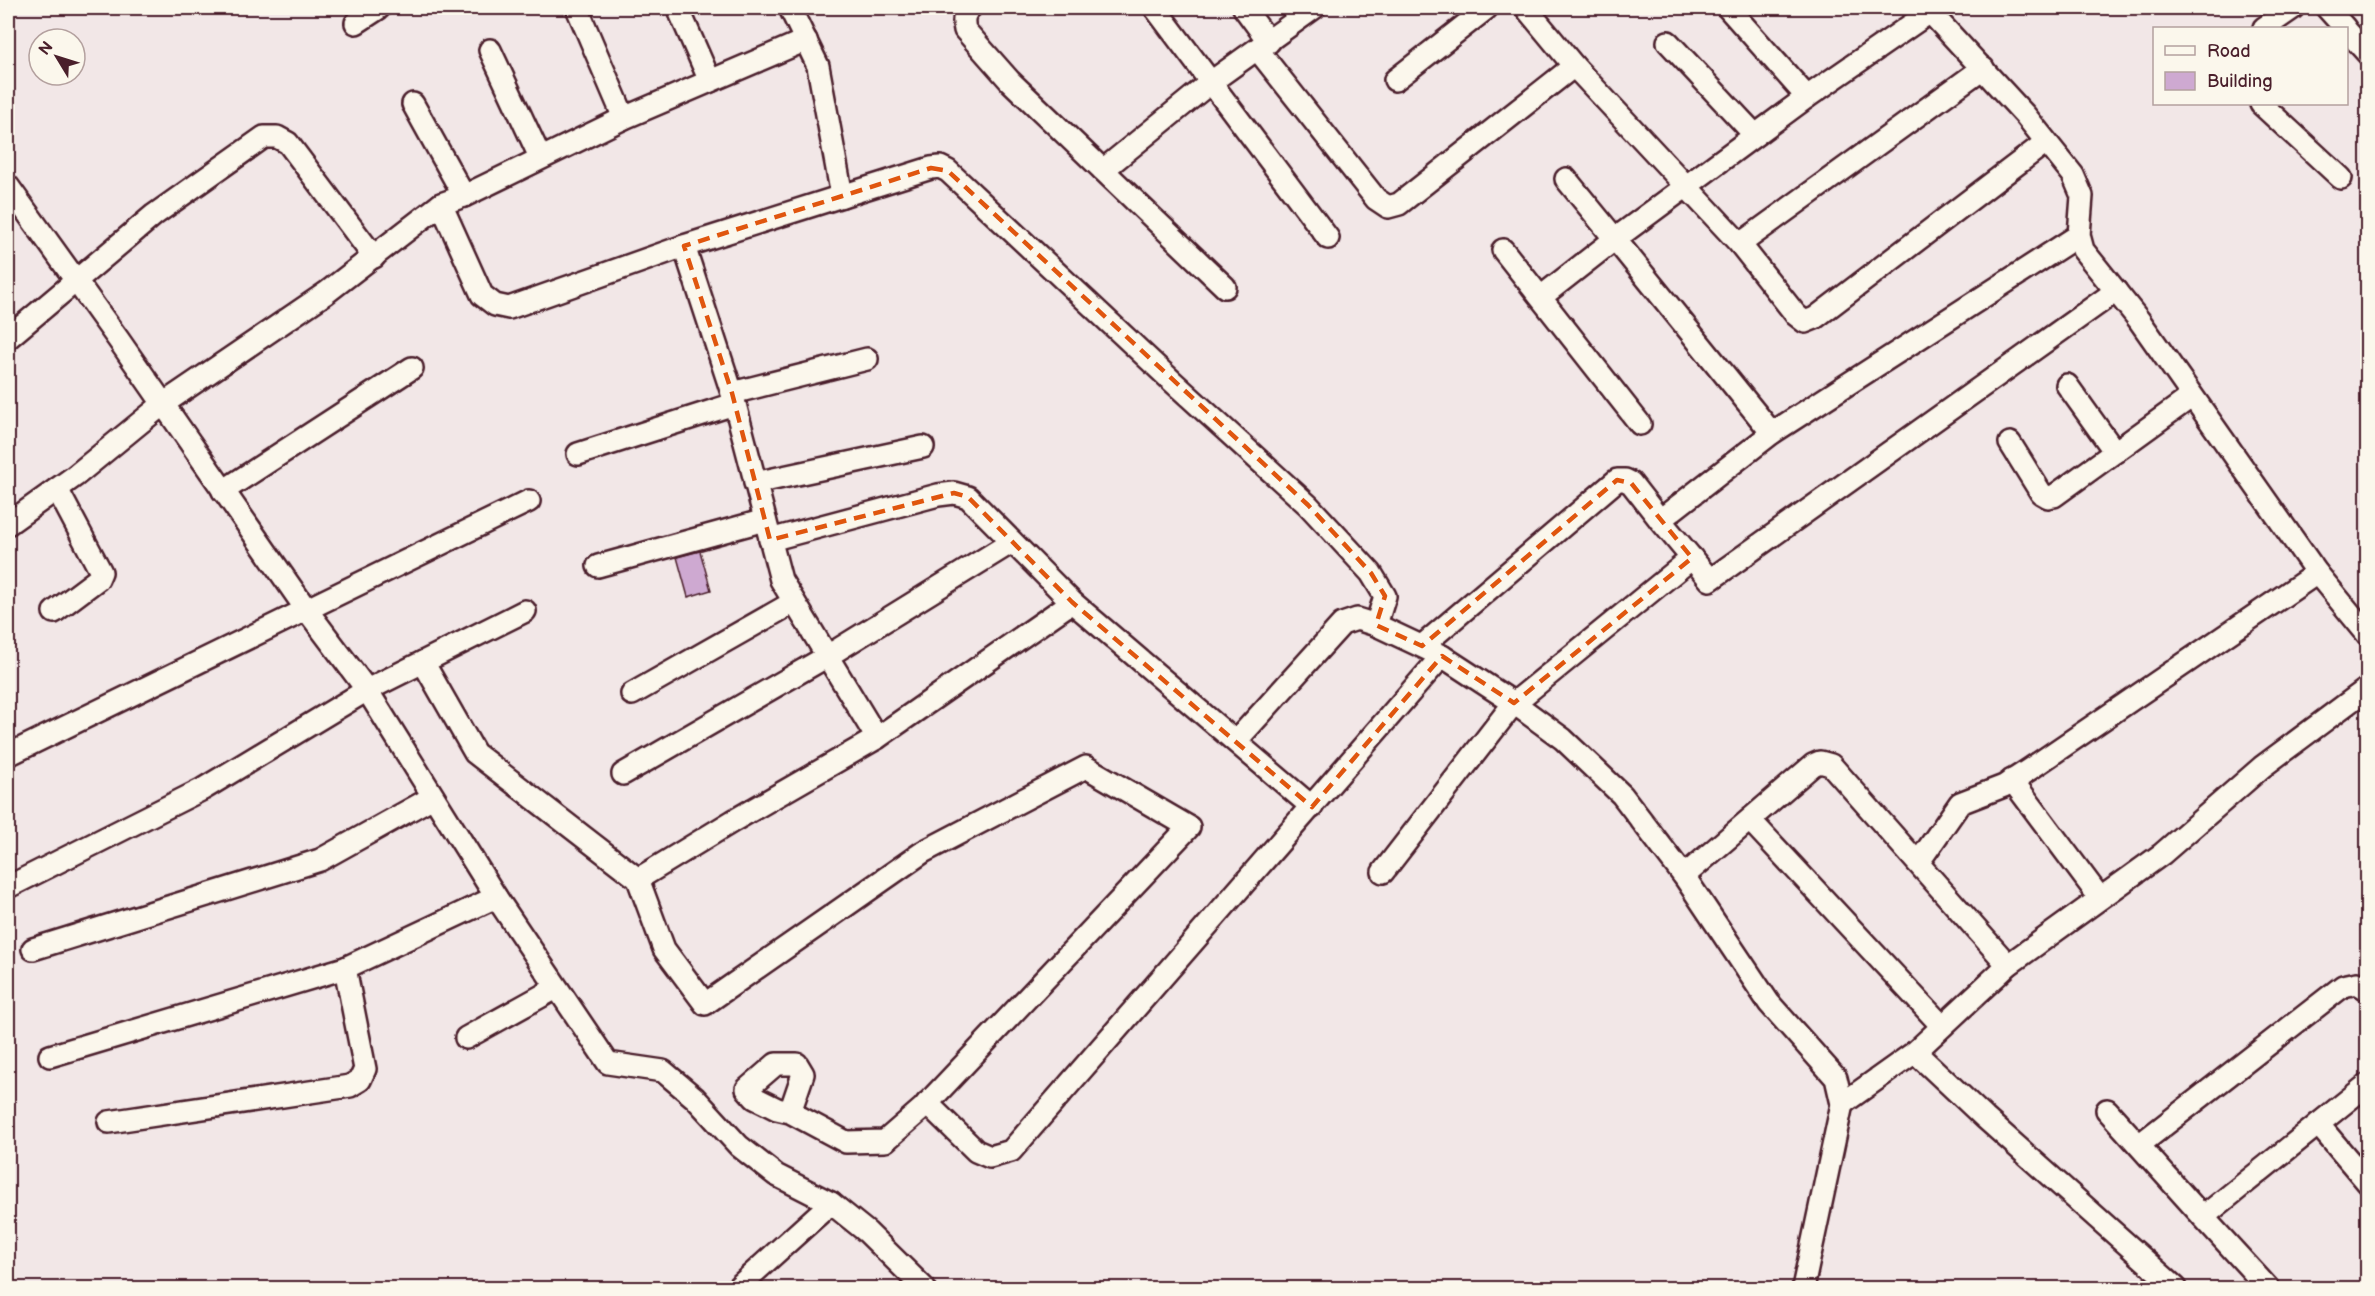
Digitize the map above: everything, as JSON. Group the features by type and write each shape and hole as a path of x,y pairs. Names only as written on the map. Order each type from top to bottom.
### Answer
{"street":[{"path":"356,23 380,8"},
{"path":"577,8 624,118"},
{"path":"678,8 710,81"},
{"path":"790,8 818,66 843,196"},
{"path":"970,8 966,11 963,21 965,30 1010,81 1225,287"},
{"path":"1155,8 1328,238"},
{"path":"1244,8 1263,46 1376,199 1388,207 1399,204 1574,66"},
{"path":"1103,170 1211,82 1314,8"},
{"path":"1395,80 1487,8"},
{"path":"1526,8 1574,66 1740,244 1796,315 1805,322 1815,318 2046,142"},
{"path":"1728,8 1807,97"},
{"path":"2265,27 2293,8"},
{"path":"2327,8 2344,27"},
{"path":"1542,297 1686,185 1931,9 2073,175 2082,196 2079,235 2083,250 2139,320 2317,573 2367,635"},
{"path":"2348,31 2367,54"},
{"path":"8,524 57,489 163,404 374,257 441,204 624,118 806,40"},
{"path":"1668,42 1755,135"},
{"path":"490,50 540,157"},
{"path":"1740,244 1983,68"},
{"path":"413,104 464,195"},
{"path":"2262,105 2341,178"},
{"path":"8,338 154,216 264,137 277,137 288,143 374,257"},
{"path":"441,204 482,295 495,305 509,308 684,246 940,167 948,171 1308,505 1371,573 1385,596 1376,625"},
{"path":"1566,179 1772,433"},
{"path":"8,186 306,609 367,690 496,897 608,1063 663,1071 695,1098 748,1153 776,1175 831,1203 867,1232 924,1288"},
{"path":"1660,520 1772,433 2079,235"},
{"path":"684,246 733,399 781,580 877,738"},
{"path":"1503,250 1640,424"},
{"path":"1422,646 1617,480 1631,483 1710,580 2116,291"},
{"path":"578,454 733,399 867,359"},
{"path":"223,491 412,368"},
{"path":"2067,385 2115,452"},
{"path":"2010,443 2042,493 2048,497 2054,496 2192,397"},
{"path":"755,483 923,447"},
{"path":"54,612 98,579 101,572 57,489"},
{"path":"598,566 938,495 954,493 968,497 1072,602 1312,807"},
{"path":"8,755 529,501"},
{"path":"623,774 826,657 1012,542"},
{"path":"1383,872 1514,703 1692,558"},
{"path":"1918,863 1960,803 2012,780 2317,573"},
{"path":"633,694 794,602"},
{"path":"638,879 732,821 877,738 1072,602"},
{"path":"8,887 203,789 367,690 525,611"},
{"path":"1236,741 1342,624 1357,619 1376,625 1442,656 1514,703 1563,739 1622,795 1684,876 1769,1003 1836,1078 1842,1104 1803,1288"},
{"path":"927,1103 976,1151 990,1157 1011,1151 1442,656"},
{"path":"423,662 475,753 638,879 664,949 705,1004 923,852 1086,767 1189,826 927,1103 885,1141 846,1142 790,1112"},
{"path":"1842,1104 1915,1052 2008,965 2162,854 2262,767 2367,688"},
{"path":"1684,876 1813,765 1820,762 1831,765 2008,965"},
{"path":"2012,780 2100,898"},
{"path":"33,949 321,860 433,797"},
{"path":"1750,820 1942,1026"},
{"path":"50,1056 345,968 496,897"},
{"path":"109,1122 350,1086 360,1080 365,1069 345,968"},
{"path":"2139,1145 2343,986 2357,983 2367,990"},
{"path":"466,1038 556,988"},
{"path":"1915,1052 1985,1118 2176,1288"},
{"path":"2203,1217 2367,1084"},
{"path":"2108,1110 2268,1288"},
{"path":"2318,1124 2367,1183"},
{"path":"737,1288 831,1203"}],"highlighted area":[{"path":"931,168 948,171 1308,505 1371,573 1385,596 1376,625 1422,646 1617,480 1631,483 1692,558 1514,703 1442,656 1312,807 1072,602 968,497 954,493 770,540 732,393 684,246"}],"building":[{"path":"700,551 711,590 688,597 677,557"}]}
